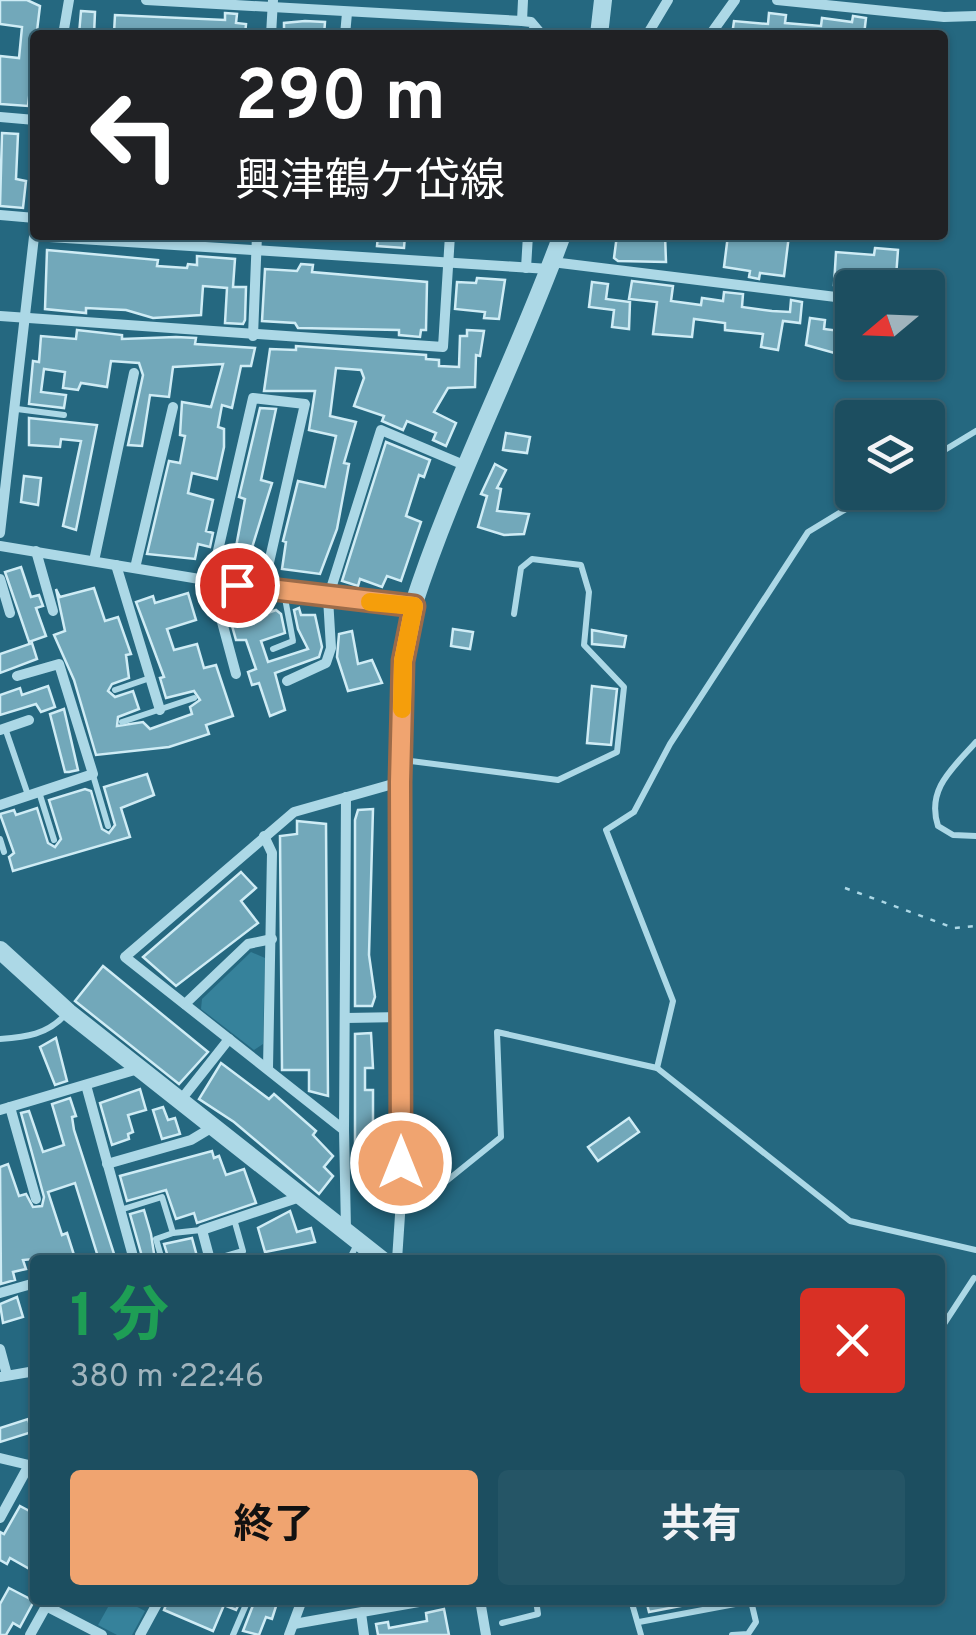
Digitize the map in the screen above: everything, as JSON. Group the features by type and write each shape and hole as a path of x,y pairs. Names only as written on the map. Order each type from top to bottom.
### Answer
{"street":[{"path":"64,30 69,0"},
{"path":"146,0 273,4 347,13 522,21 532,22 538,30"},
{"path":"522,21 524,0"},
{"path":"600,30 603,0"},
{"path":"650,30 668,0"},
{"path":"713,30 734,0"},
{"path":"777,0 944,18 976,16"},
{"path":"271,30 273,4"},
{"path":"346,30 347,13"},
{"path":"464,19 464,30"},
{"path":"0,117 30,120"},
{"path":"0,215 30,218"},
{"path":"0,533 3,486 17,413 33,240"},
{"path":"145,240 448,263 550,266 835,297"},
{"path":"253,336 257,240"},
{"path":"0,316 443,347 450,240"},
{"path":"526,268 528,240"},
{"path":"397,1255 401,1200 403,661 414,606 441,519 500,392 560,240"},
{"path":"94,561 134,373"},
{"path":"236,674 210,580 253,398 305,404 263,590"},
{"path":"135,568 173,407"},
{"path":"0,416 17,413"},
{"path":"287,680 326,663 331,648 328,598 382,430 464,465"},
{"path":"0,546 263,590 414,606"},
{"path":"36,551 53,611"},
{"path":"116,565 160,710"},
{"path":"0,579 10,612"},
{"path":"0,804 93,774 59,664 17,676"},
{"path":"3,729 29,720"},
{"path":"344,1130 126,957 294,812 400,782"},
{"path":"346,796 344,1130 352,1235"},
{"path":"264,836 272,853 268,1068"},
{"path":"185,1004 248,944 272,940"},
{"path":"4,959 211,1128 376,1255"},
{"path":"346,1018 402,1017"},
{"path":"179,1102 229,1039"},
{"path":"36,1199 5,1108 138,1069"},
{"path":"86,1085 133,1255"},
{"path":"107,1164 191,1140 211,1128"},
{"path":"210,1255 202,1230 300,1197"},
{"path":"0,1293 30,1284"},
{"path":"0,1349 4,1376 30,1372"},
{"path":"0,1458 30,1465"},
{"path":"0,1518 30,1468"},
{"path":"30,1635 47,1605"},
{"path":"51,1605 102,1635"},
{"path":"140,1635 156,1605"},
{"path":"292,1630 300,1605"},
{"path":"292,1630 403,1605"},
{"path":"481,1605 486,1635"},
{"path":"360,1613 364,1635"}],"lane":[{"path":"17,413 64,415"},
{"path":"945,450 976,431"},
{"path":"657,1068 673,1001 606,830 634,812 670,744 808,532 844,510"},
{"path":"402,760 558,780 616,752 624,687 584,645 588,592 581,566 532,559 521,568 514,614"},
{"path":"273,649 293,641 284,593"},
{"path":"115,690 150,678"},
{"path":"122,722 194,698"},
{"path":"3,729 54,840"},
{"path":"976,742 939,784 932,809 938,826 952,835 976,836"},
{"path":"93,774 108,826"},
{"path":"0,839 4,852"},
{"path":"0,1040 24,1038 54,1028 68,1012"},
{"path":"401,1200 444,1183 501,1137 498,1032 657,1068 850,1221 976,1250"},
{"path":"120,1210 162,1197 173,1233"},
{"path":"229,1255 243,1251 234,1219"},
{"path":"161,1255 156,1239 202,1230"},
{"path":"347,1255 352,1235"},
{"path":"945,1322 974,1278"},
{"path":"233,1635 246,1605"},
{"path":"502,1622 538,1614 537,1605"},
{"path":"633,1605 641,1635"},
{"path":"639,1622 726,1605"},
{"path":"732,1635 748,1634 756,1622 753,1605"}],"path":[{"path":"846,888 954,928 976,926"}],"shaded area":[{"path":"251,952 265,958 263,1044 254,1050 201,1009 202,999"},
{"path":"109,1605 134,1605 145,1611 132,1635 117,1635 98,1625"}],"building":[{"path":"0,0 27,0 40,6 37,30 30,30 28,106 0,104 0,56 19,58 22,27 0,24"},
{"path":"81,11 95,12 94,30 79,30"},
{"path":"225,13 237,14 236,23 246,24 245,30 114,30 115,15 225,20"},
{"path":"769,13 786,15 785,23 821,26 822,18 852,22 853,16 866,18 865,30 733,30 734,21 768,24"},
{"path":"325,22 324,30 284,30 284,23"},
{"path":"2,133 18,134 16,179 26,181 23,208 0,206"},
{"path":"378,240 405,240 404,248 377,246"},
{"path":"616,240 665,240 666,262 614,258"},
{"path":"727,240 788,240 784,276 760,273 759,279 749,277 750,271 724,267"},
{"path":"875,248 898,250 897,270 835,270 834,285 836,252 874,255"},
{"path":"47,250 158,260 157,266 187,268 188,264 197,265 197,256 235,259 233,287 246,287 245,320 243,324 225,323 227,288 203,286 201,315 153,318 126,310 86,308 86,313 45,309"},
{"path":"301,264 313,265 312,272 427,282 426,330 421,330 420,337 399,335 399,330 298,328 295,323 262,321 265,269 297,271"},
{"path":"477,278 505,280 499,319 484,318 485,312 455,309 457,282 476,283"},
{"path":"632,281 673,286 671,301 701,305 702,298 723,301 724,292 743,294 742,307 772,311 790,312 791,300 802,302 800,323 783,321 778,350 761,347 763,334 725,330 725,323 694,319 692,337 653,334 657,302 629,299"},
{"path":"592,282 608,284 606,299 630,302 629,329 612,327 614,310 589,307"},
{"path":"810,318 825,320 824,329 835,330 835,353 806,345"},
{"path":"77,330 122,335 122,339 196,338 195,344 255,348 251,366 241,366 232,408 222,405 218,427 224,429 224,447 217,479 192,473 188,493 213,500 206,531 213,533 210,547 198,544 195,559 147,554 169,461 180,463 185,436 180,435 182,402 211,407 223,364 173,367 169,397 150,395 142,446 128,445 143,375 139,363 111,361 107,387 81,383 78,390 63,388 65,372 44,369 41,392 66,395 64,408 29,404 33,361 39,362 41,336 76,339"},
{"path":"467,330 484,331 480,356 476,355 475,387 448,388 434,412 456,423 446,446 433,440 436,433 407,421 403,430 382,421 384,416 354,406 364,378 361,370 336,368 330,416 356,422 344,463 349,464 337,529 320,574 282,569 286,542 283,541 298,481 325,487 336,436 309,430 315,391 264,391 270,349 296,350 296,346 426,355 426,359 439,360 439,366 459,367 460,336 467,336"},
{"path":"260,408 276,409 261,480 272,483 246,567 233,563 245,499 239,497"},
{"path":"29,418 97,425 76,530 63,526 81,441 61,439 60,447 29,445"},
{"path":"506,433 530,437 527,453 503,450"},
{"path":"386,442 430,460 424,477 419,475 406,516 421,522 401,581 387,576 382,587 360,579 358,586 342,581"},
{"path":"495,464 506,470 497,488 501,489 497,511 529,514 524,534 504,535 478,527 487,496 481,494"},
{"path":"24,476 41,478 38,505 21,502"},
{"path":"21,567 31,597 39,595 43,606 36,608 46,636 29,642 5,572"},
{"path":"94,588 105,621 118,617 131,654 126,655 129,678 112,684 108,691 115,697 133,691 139,709 118,717 117,726 143,722 150,729 192,714 190,707 200,700 194,691 166,698 160,678 164,677 136,602 153,596 155,603 188,593 196,620 167,629 174,650 197,644 204,668 216,665 233,716 206,725 209,734 169,747 96,755 74,680 54,635 65,631 56,589 60,597"},
{"path":"299,608 301,615 315,615 322,647 319,657 275,673 285,710 270,716 259,683 252,685 248,672 256,669 246,640 236,640 229,615 242,610 245,621 276,610 281,614 285,633 261,641 268,662 308,649 298,629 294,610"},
{"path":"453,629 473,632 470,649 451,646"},
{"path":"592,630 626,636 624,647 592,644"},
{"path":"352,631 358,664 372,660 382,683 348,691 337,657 339,634"},
{"path":"32,643 37,659 0,673 0,654"},
{"path":"48,686 55,707 41,712 36,704 0,715 0,695 20,688 22,695"},
{"path":"592,686 617,689 611,745 587,743"},
{"path":"64,709 78,770 69,772 65,772 50,714"},
{"path":"147,774 154,795 121,808 130,837 13,871 9,857 14,853 0,814 14,810 16,815 37,808 48,843 55,847 61,839 49,800 85,789 91,791 102,829 109,833 115,825 104,787"},
{"path":"373,809 369,955 375,997 372,1006 355,1006 355,820 358,810"},
{"path":"297,821 326,824 328,1096 309,1091 309,1070 282,1070 280,836 297,834"},
{"path":"241,872 256,888 241,901 258,923 176,986 143,957"},
{"path":"103,966 208,1052 179,1084 75,1001"},
{"path":"371,1033 373,1068 365,1068 365,1090 373,1090 373,1166 380,1166 380,1187 366,1188 365,1168 355,1168 355,1034"},
{"path":"56,1038 67,1081 55,1085 40,1047"},
{"path":"221,1063 269,1099 274,1094 316,1131 313,1135 333,1156 324,1167 333,1176 319,1194 234,1122 199,1099"},
{"path":"140,1089 146,1110 128,1115 133,1132 128,1134 129,1139 112,1145 100,1103"},
{"path":"70,1098 76,1116 72,1117 74,1130 114,1255 97,1255 75,1183 48,1192 62,1235 67,1233 74,1255 30,1255 30,1259 23,1260 26,1269 13,1272 15,1280 1,1284 0,1167 8,1164 19,1196 26,1194 33,1207 42,1206 44,1197 21,1113 29,1111 43,1152 64,1145 52,1104"},
{"path":"163,1107 168,1120 175,1118 180,1134 162,1139 153,1110"},
{"path":"629,1118 639,1132 598,1161 588,1147"},
{"path":"212,1151 214,1158 219,1156 226,1175 244,1169 256,1203 197,1223 194,1213 176,1219 166,1190 127,1201 120,1176"},
{"path":"144,1210 154,1255 142,1255 130,1214"},
{"path":"290,1211 297,1232 311,1228 315,1242 265,1252 258,1228"},
{"path":"192,1238 197,1255 167,1255 164,1244"},
{"path":"17,1297 23,1317 3,1323 0,1304"},
{"path":"28,1419 30,1433 0,1442 0,1428"},
{"path":"20,1506 30,1511 30,1569 10,1558 7,1564 0,1560 0,1532 4,1534"},
{"path":"9,1588 30,1599 32,1605 20,1627 13,1623 6,1635 0,1635 0,1604"},
{"path":"166,1605 224,1605 213,1631 164,1610"},
{"path":"253,1605 276,1605 272,1619 266,1617 259,1635 243,1631"},
{"path":"647,1605 686,1605 649,1612"},
{"path":"444,1609 449,1635 378,1635 376,1624 388,1622 389,1628 427,1621 426,1613"}],"slow traffic":[{"path":"370,602 414,606 403,661 402,709"}],"route":[{"path":"237,585 414,606 403,661 400,782 401,1163"}]}
